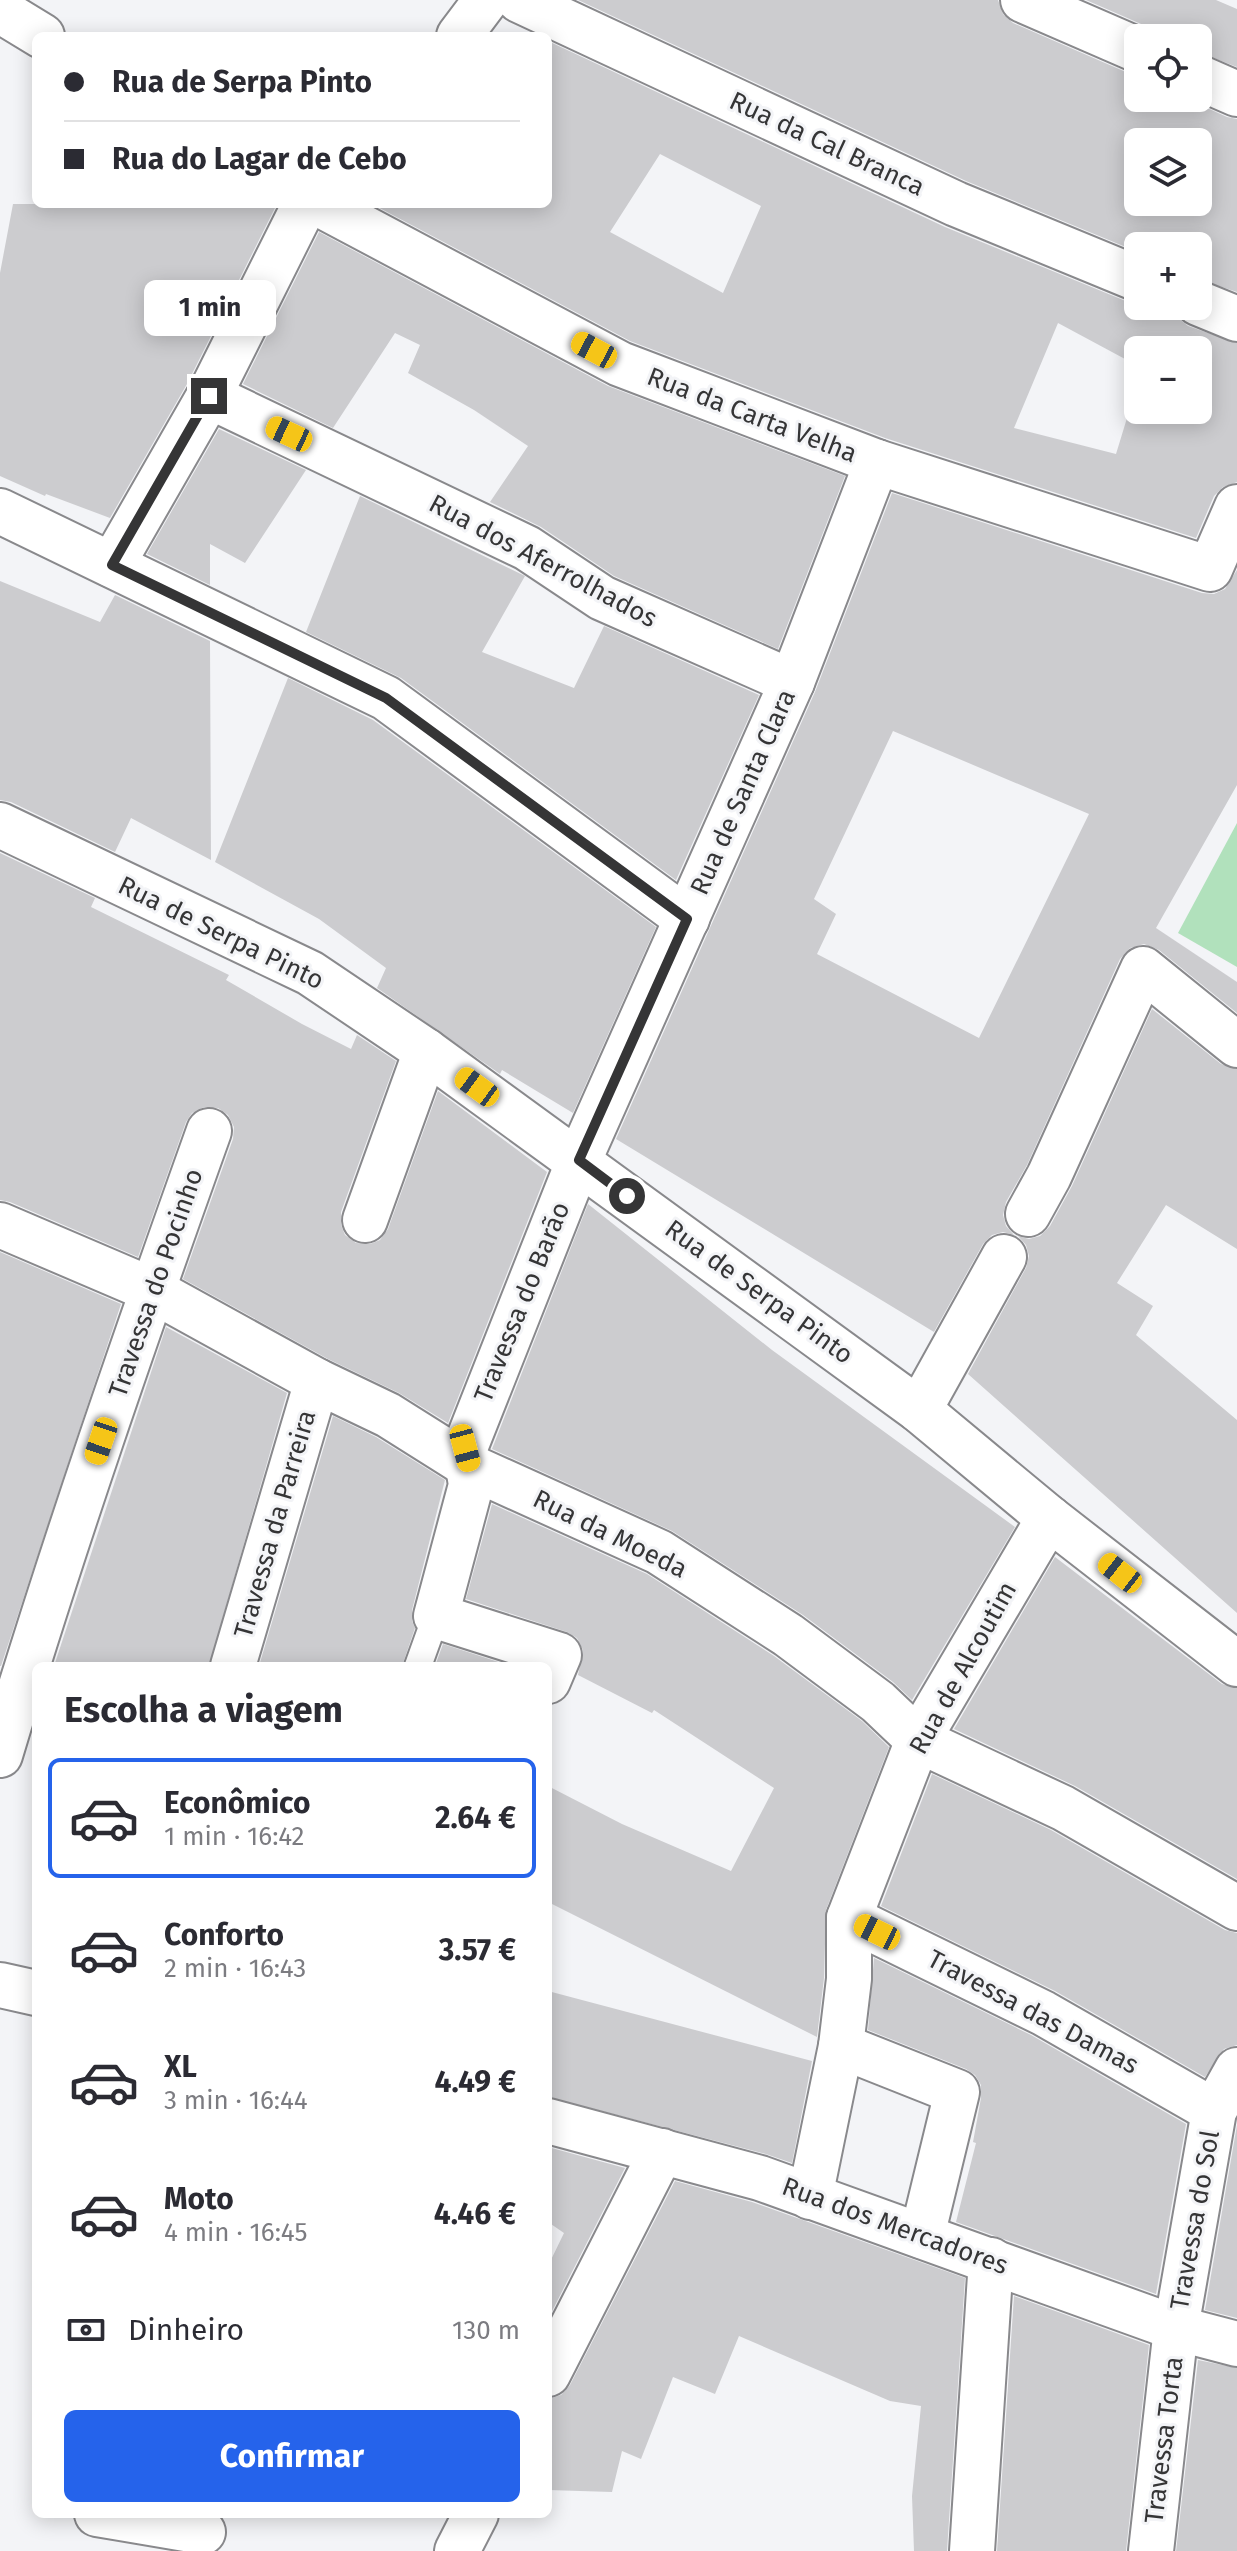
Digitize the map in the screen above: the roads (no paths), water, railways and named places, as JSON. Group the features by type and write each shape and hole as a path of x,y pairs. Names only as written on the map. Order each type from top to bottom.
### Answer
{"street":[{"path":"462,32 486,0"},
{"name":"Rua da Cal Branca","path":"519,0 956,204 1124,273"},
{"path":"1023,0 1124,44"},
{"path":"1,11 35,32"},
{"path":"1212,83 1237,94"},
{"path":"112,565 320,208"},
{"name":"Rua da Carta Velha","path":"325,208 620,364 877,462 1210,569 1237,507"},
{"path":"1212,309 1237,319"},
{"name":"Rua dos Aferrolhados","path":"209,396 527,548 602,598 792,682"},
{"name":"Rua de Santa Clara","path":"579,1160 792,682 877,462"},
{"path":"0,511 386,698 687,919"},
{"name":"Rua de Serpa Pinto","path":"0,825 310,973 426,1051 919,1410 1049,1518 1237,1664"},
{"path":"1028,1214 1049,1176 1143,969 1237,1045"},
{"path":"365,1220 426,1051"},
{"name":"Travessa do Pocinho","path":"0,1755 40,1621 209,1131"},
{"name":"Travessa do Barão","path":"436,1616 471,1485 465,1448 579,1160"},
{"name":"Rua da Moeda","path":"0,1225 152,1290 317,1381 388,1415 469,1466 659,1552 788,1635 878,1702 918,1740 1063,1808 1237,1908"},
{"path":"919,1410 1004,1257"},
{"name":"Travessa da Parreira","path":"234,1662 317,1381"},
{"name":"Rua de Alcoutim","path":"810,2197 841,2046 849,1979 849,1918 918,1740 1049,1518"},
{"path":"436,1616 559,1655 552,1672"},
{"name":"Travessa das Damas","path":"849,1918 1043,2013 1214,2111"},
{"path":"0,1985 32,1992"},
{"path":"841,2046 957,2092 922,2236"},
{"name":"Travessa do Sol","path":"1176,2328 1214,2111 1237,2070"},
{"name":"Rua dos Mercadores","path":"552,2122 760,2178 1176,2328 1237,2344"},
{"path":"552,2366 662,2151"},
{"path":"972,2551 991,2260"},
{"name":"Travessa Torta","path":"1151,2551 1176,2328"},
{"path":"121,2518 203,2532"},
{"path":"457,2551 474,2518"}],"lane":[{"path":"419,1662 436,1616"}]}
